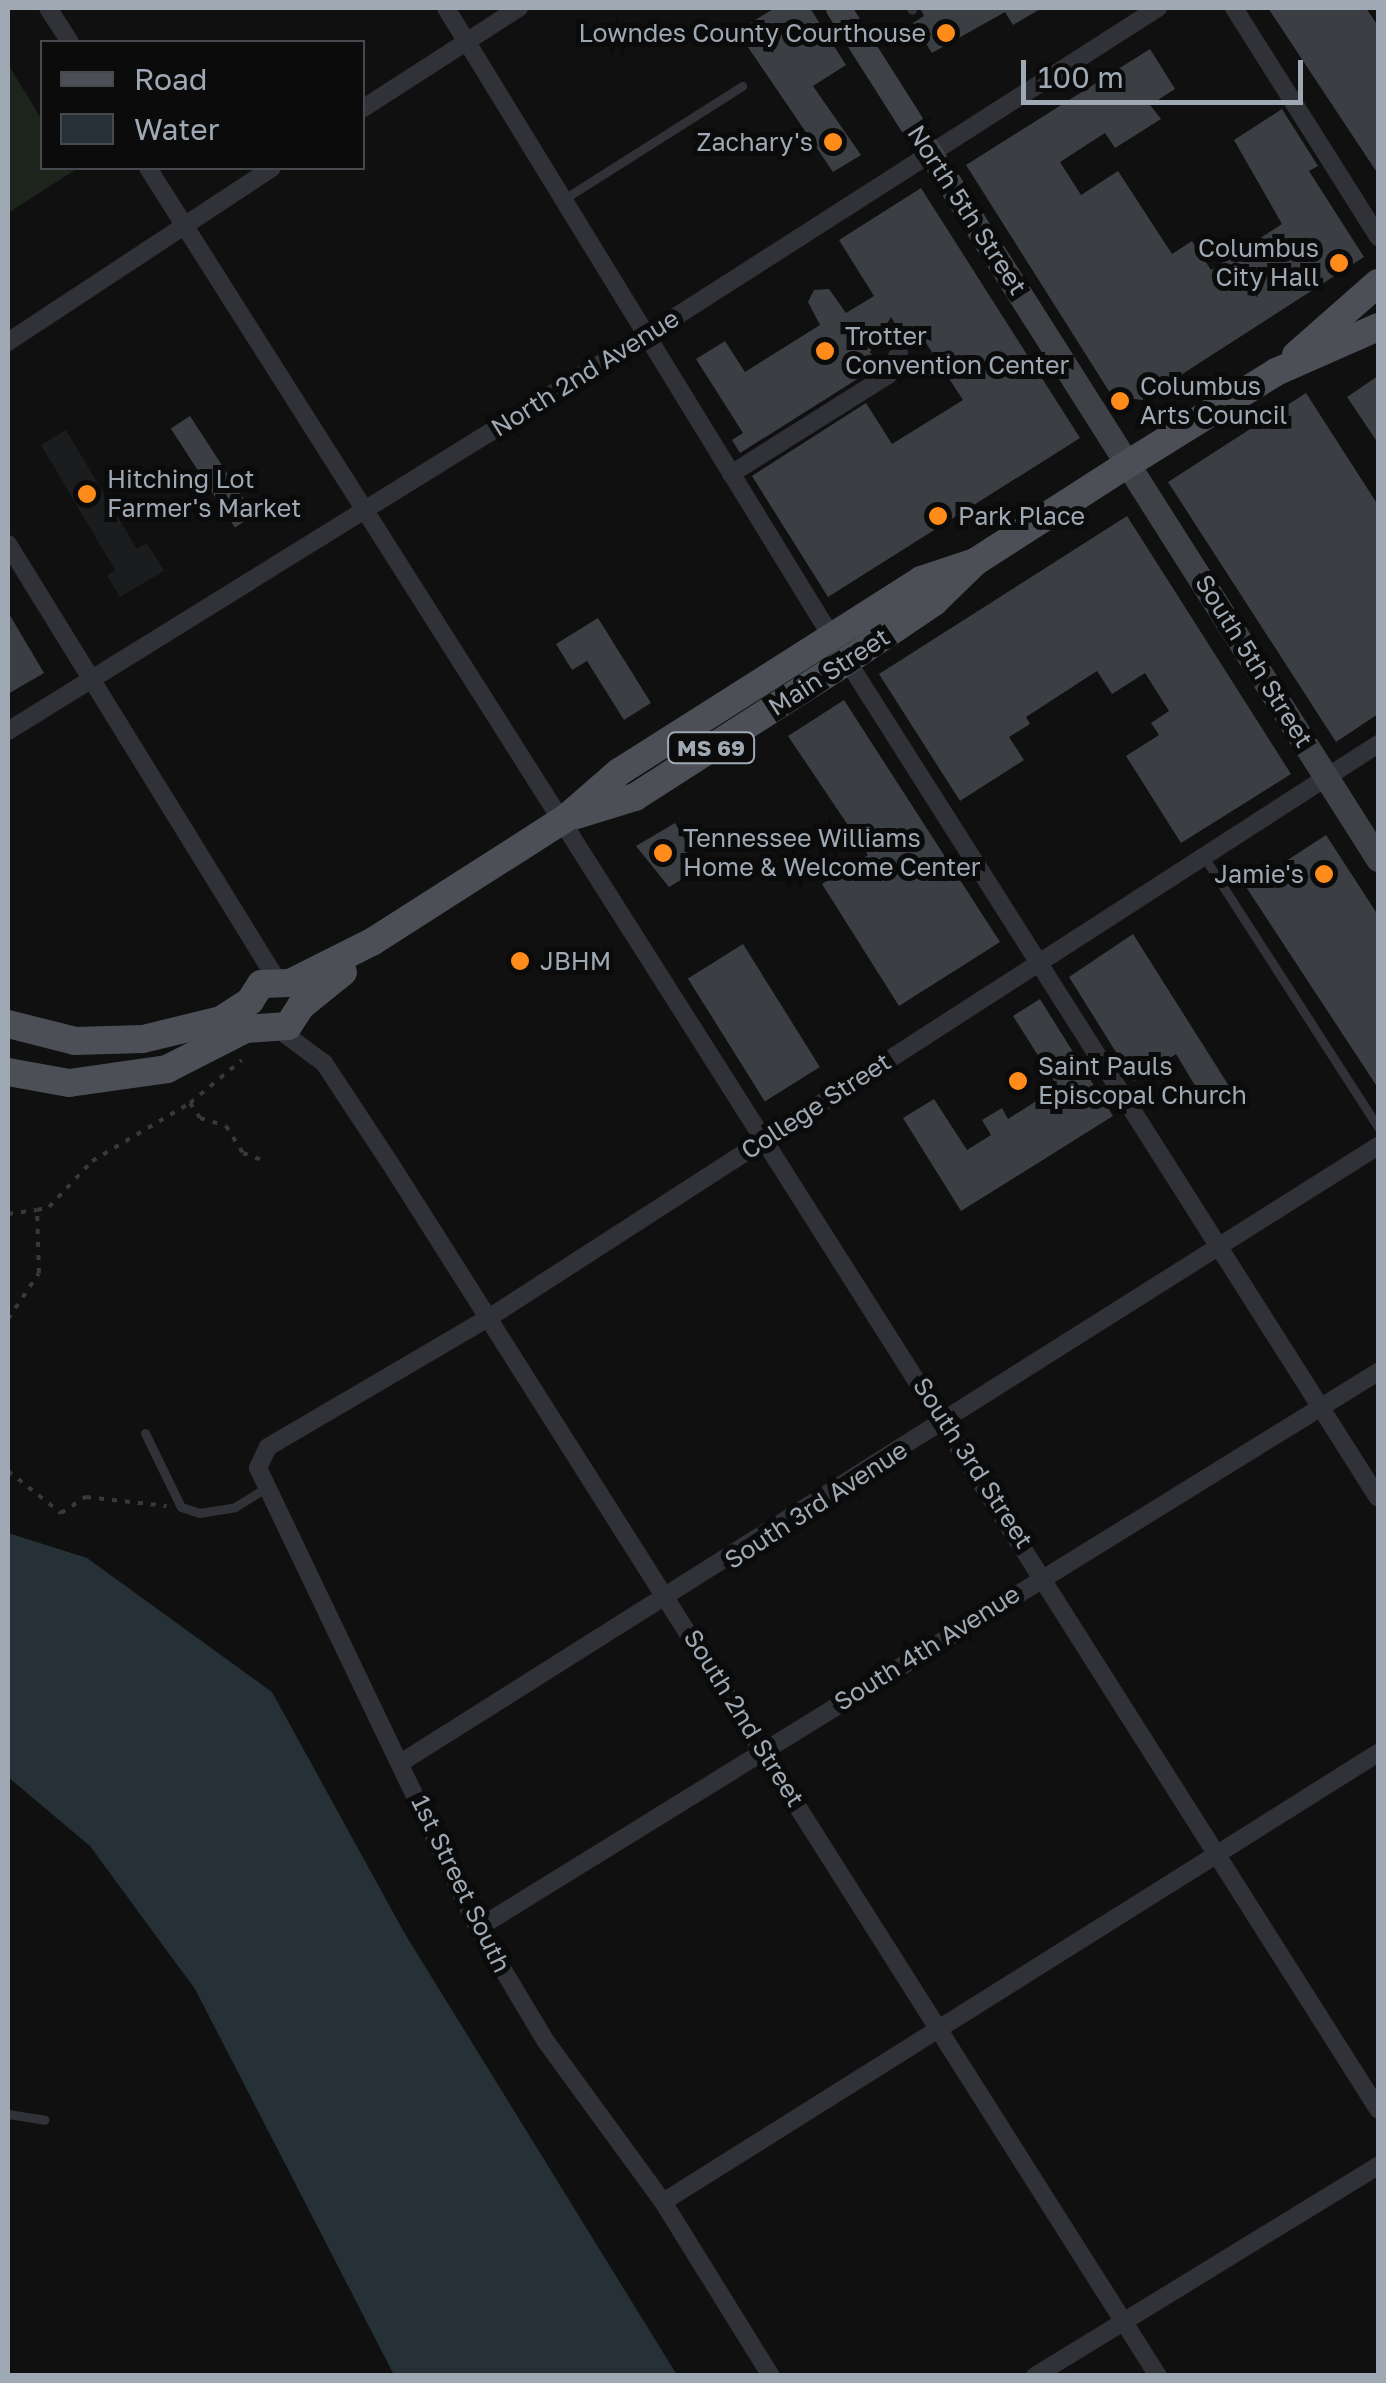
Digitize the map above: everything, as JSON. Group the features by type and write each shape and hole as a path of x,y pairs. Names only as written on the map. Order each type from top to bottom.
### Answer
{"main road":[{"name":"North 5th Street","path":"838,8 1130,462"},
{"name":"Main Street","path":"1276,372 1378,284"},
{"name":"Main Street","path":"566,818 635,797 847,661 934,602 975,562 1130,462 1276,372 1378,327"},
{"name":"South 5th Street","path":"1130,462 1378,859"},
{"name":"Main Street","path":"8,1072 69,1082 132,1077 167,1069 276,1004 566,818 619,772 832,636 922,580 975,562"},
{"name":"Main Street","path":"8,1024 75,1041 143,1038 206,1025 276,1004"}],"street":[{"path":"48,8 69,40"},
{"path":"446,8 847,661 1378,1498"},
{"path":"365,106 518,8"},
{"name":"North 2nd Avenue","path":"8,731 362,508 647,335 1158,8"},
{"path":"1234,8 1378,237"},
{"name":"South 3rd Street","path":"149,170 362,508 566,818 1378,2109"},
{"path":"8,342 269,170"},
{"path":"731,474 888,375 899,352"},
{"name":"South 2nd Street","path":"8,544 248,937 276,1004 324,1063 490,1317 1158,2376"},
{"name":"College Street","path":"258,1468 268,1447 490,1317 1378,744"},
{"name":"South 3rd Avenue","path":"402,1762 668,1599 1378,1146"},
{"name":"South 4th Avenue","path":"478,1928 1378,1372"},
{"name":"1st Street South","path":"258,1468 402,1762 478,1928 545,2040 663,2202 771,2376"},
{"path":"663,2202 1378,1752"},
{"path":"1035,2376 1378,2166"}],"lane":[{"path":"564,199 742,86"},
{"path":"1203,855 1378,1127"},
{"path":"146,1433 181,1506 200,1513 235,1507 267,1487"},
{"path":"8,2114 45,2120"}],"path":[{"path":"8,1214 49,1207 113,1145 190,1103 242,1060"},
{"path":"190,1103 200,1118 226,1126 243,1153 262,1160"},
{"path":"8,1319 39,1273 37,1210"},
{"path":"8,1472 61,1512 86,1497 181,1506"}],"shaded area":[{"path":"8,64 40,117 40,170 75,170 8,213"},
{"name":"Hitching Lot Farmer's Market","path":"66,430 137,549 147,543 164,571 120,597 107,576 115,570 41,445"}],"water":[{"path":"8,1533 87,1558 272,1692 405,1934 677,2375 394,2375 195,1989 90,1846 8,1777"}],"building":[{"path":"775,8 810,8 846,65 813,86 861,155 833,172 737,31"},
{"name":"Lowndes County Courthouse","path":"920,8 1042,8 1013,25 1005,12 932,53 913,23 924,16"},
{"path":"1268,8 1366,8 1378,26 1378,174"},
{"path":"1150,49 1175,89 1150,105 1161,119 1115,148 1105,133 1060,162 1081,195 1118,171 1172,254 1192,241 1211,270 1282,224 1234,140 1282,109 1318,166 1309,171 1364,257 1142,400 1112,396 966,165"},
{"path":"921,188 1080,438 828,597 752,476 866,403 892,444 963,400 926,343 911,350 891,317 870,352 878,366 740,453 732,440 743,433 696,359 725,341 745,372 820,325 808,302 814,290 829,289 846,313 874,296 839,240"},
{"path":"1378,376 1378,443 1347,397"},
{"path":"1306,393 1378,505 1378,714 1336,742 1168,482"},
{"path":"190,416 254,515 235,527 171,429"},
{"path":"1127,516 1291,774 1181,843 1126,756 1159,735 1151,723 1169,711 1145,673 1112,694 1097,671 1026,717 1030,724 1009,737 1024,760 960,801 879,674"},
{"path":"8,612 44,673 8,694"},
{"path":"598,618 651,703 624,720 587,661 572,670 556,644"},
{"path":"844,700 1000,942 899,1006 822,884 868,855 788,736"},
{"name":"Tennessee Williams Home & Welcome Center","path":"675,823 691,850 680,856 691,874 669,887 636,846"},
{"path":"1326,835 1378,915 1378,1088 1246,887"},
{"path":"1133,934 1229,1086 1205,1102 1176,1054 1134,1081 1069,977"},
{"path":"743,944 820,1067 765,1101 688,978"},
{"path":"1040,999 1113,1116 961,1211 903,1118 934,1099 967,1150 991,1135 982,1120 1002,1108 1008,1119 1058,1087 1013,1016"}],"place":[{"name":"Lowndes County Courthouse","path":"946,33"},
{"name":"Zachary's","path":"833,142"},
{"name":"Columbus City Hall","path":"1339,263"},
{"name":"Trotter Convention Center","path":"825,351"},
{"name":"Columbus Arts Council","path":"1120,401"},
{"name":"Hitching Lot Farmer's Market","path":"87,494"},
{"name":"Park Place","path":"938,516"},
{"name":"Tennessee Williams Home & Welcome Center","path":"663,853"},
{"name":"Jamie's","path":"1324,874"},
{"name":"JBHM","path":"520,961"},
{"name":"Saint Pauls Episcopal Church","path":"1018,1081"}]}
